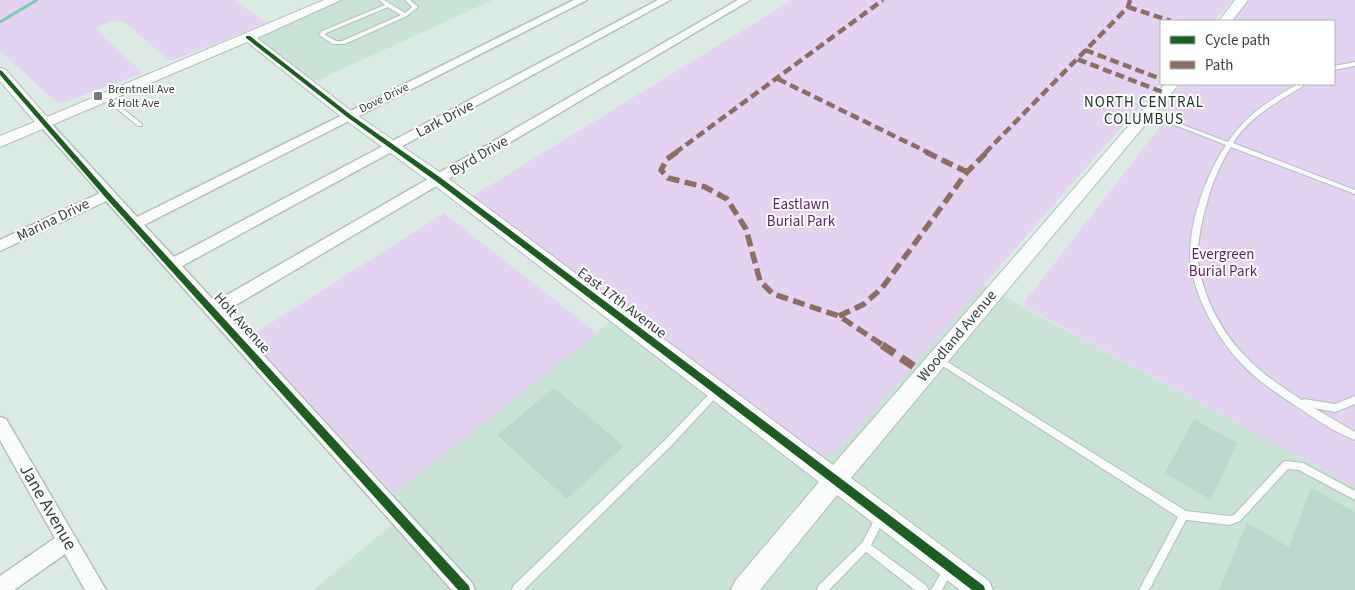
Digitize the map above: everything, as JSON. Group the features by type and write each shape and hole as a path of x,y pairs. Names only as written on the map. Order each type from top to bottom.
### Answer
{"street":[{"path":"0,142 334,0"},
{"name":"Dove Drive","path":"134,224 582,0"},
{"name":"Lark Drive","path":"171,265 665,0"},
{"name":"Byrd Drive","path":"213,312 745,0"},
{"path":"1226,20 1242,0"},
{"name":"East 17th Avenue","path":"248,37 349,116 438,180 980,590"},
{"name":"Holt Avenue","path":"0,72 107,195 465,590"},
{"name":"Woodland Avenue","path":"744,590 938,358 1171,85"},
{"name":"Marina Drive","path":"0,246 107,195"},
{"name":"Jane Avenue","path":"0,424 96,590"},
{"path":"0,588 67,541"}],"lane":[{"path":"405,14 384,1 324,32 322,35 335,43 342,43 405,14 415,7 407,0"},
{"path":"1335,68 1355,64"},
{"path":"1301,85 1245,123 1221,155 1202,203 1196,235 1196,272 1209,312 1234,350 1268,380 1300,403 1355,436"},
{"path":"107,98 140,125"},
{"path":"1147,113 1355,192"},
{"path":"938,358 1184,515 1230,521 1236,518 1286,465 1300,466 1355,496"},
{"path":"517,590 670,442 716,391"},
{"path":"1300,403 1335,408 1355,400"},
{"path":"1144,590 1184,515"},
{"path":"822,590 865,546 880,516"},
{"path":"865,546 923,590"},
{"path":"936,590 950,566"}],"shaded area":[{"path":"334,0 493,0 303,87 246,39"},
{"path":"983,285 1355,487 1355,590 313,590 399,519 384,502 623,312 838,451"}],"green space":[{"path":"0,0 233,0 267,23 174,60 169,60 123,21 105,24 96,30 141,71 138,75 63,103 55,101 0,51"},
{"name":"Eastlawn Burial Park","path":"792,0 1233,0 1215,20 1160,20 1160,83 838,451 825,456 801,447 471,197"},
{"name":"Evergreen Burial Park","path":"1249,0 1355,0 1355,487 1022,305 1170,114 1161,110 1181,85 1335,85 1335,20 1233,20"},
{"path":"444,213 597,333 394,494 249,337"}],"building":[{"path":"554,388 624,446 567,499 497,435"},
{"path":"1194,419 1237,443 1211,500 1165,473"},
{"path":"1311,488 1355,512 1355,590 1219,590 1247,523 1289,547"}],"waterway":[{"path":"0,22 37,0"}],"marked path":[{"path":"883,0 667,159 661,170 668,178 705,187 727,199 746,229 760,281 773,294 839,316 925,374"},
{"path":"1130,0 1128,7 1077,59 1165,93"},
{"path":"1128,7 1168,20"},
{"path":"1085,50 1160,79"},
{"path":"839,316 864,304 882,288 967,172 1077,59"},
{"path":"778,79 967,172"}],"cycle path":[{"path":"248,37 349,116 439,180 980,590"},
{"path":"0,72 107,195 465,590"}],"place":[{"name":"Brentnell Ave & Holt Ave","path":"98,96"}],"district":[{"name":"NORTH CENTRAL COLUMBUS","path":"1144,110"}]}
